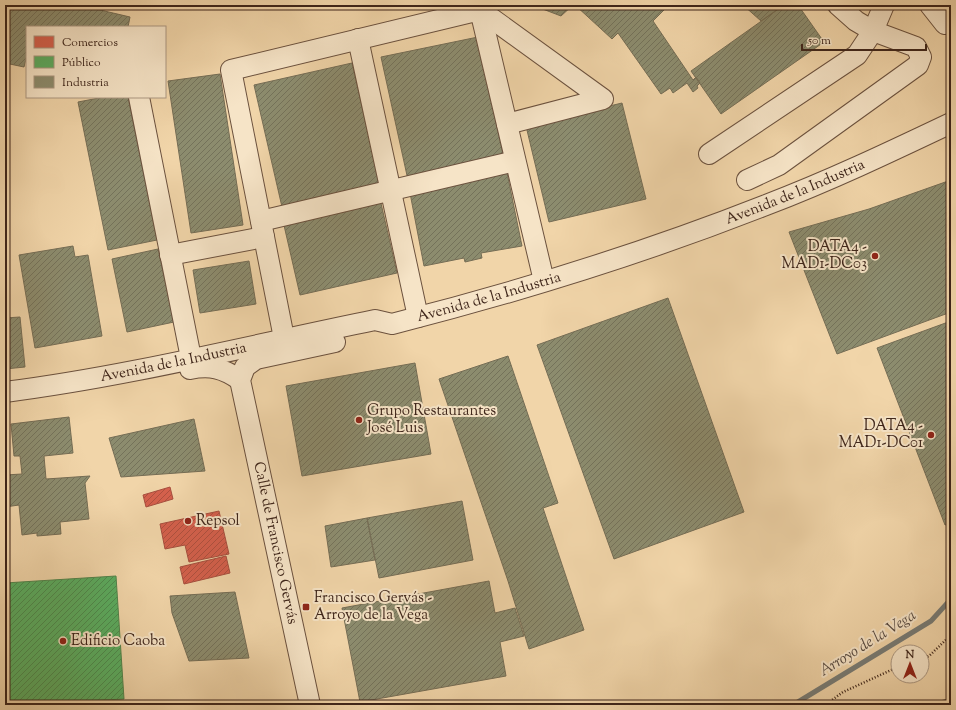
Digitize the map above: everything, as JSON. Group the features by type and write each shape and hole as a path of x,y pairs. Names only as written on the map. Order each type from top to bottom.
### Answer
{"street":[{"path":"748,180 779,165 918,65 921,57 916,47 873,31 856,21 838,5"},
{"path":"709,154 857,55 873,31 884,5"},
{"path":"930,5 945,24"},
{"path":"480,10 544,281"},
{"path":"284,338 231,70 480,10 603,99 506,124"},
{"path":"358,39 418,317"},
{"path":"139,98 191,358"},
{"name":"Avenida de la Industria","path":"5,392 121,374 284,338 375,320 392,324 503,295 706,227 766,205 842,174 951,123"},
{"path":"170,255 391,191 515,161"},
{"path":"121,374 145,376 204,366 217,367 240,380 245,367 256,359 379,333 392,324"},
{"name":"Calle de Francisco Gervás","path":"240,380 310,705"}],"path":[{"path":"930,655 951,635"},
{"path":"825,705 843,692 890,671"}],"building: Comercios":[{"path":"170,487 173,499 146,507 143,495"},
{"path":"219,511 229,554 189,562 185,545 165,549 160,524"},
{"path":"226,556 230,573 184,584 180,567"}],"building: Público":[{"name":"Edificio Caoba","path":"116,576 124,699 5,705 5,583"}],"building: Industria":[{"path":"5,5 79,5 130,17 128,26 26,26 26,59 24,67 5,63"},
{"path":"541,5 573,5 561,16 540,8"},
{"path":"575,5 669,5 653,21 693,80 696,77 700,83 697,86 698,88 693,92 687,83 673,93 670,88 661,94 618,33 612,39"},
{"path":"743,5 784,5 761,21"},
{"path":"784,5 798,5 824,42 721,114 691,71"},
{"path":"478,37 504,159 408,180 381,57"},
{"path":"352,63 380,185 282,207 254,85"},
{"path":"220,74 243,225 191,233 168,81"},
{"path":"99,98 128,98 157,240 108,250 78,102"},
{"path":"622,103 646,199 549,222 526,126"},
{"path":"507,173 522,246 481,253 482,258 465,262 464,258 424,266 410,193"},
{"name":"DATA4 - MAD1-DC03","path":"951,180 951,312 837,354 789,232 869,209"},
{"path":"380,199 397,273 300,295 283,221"},
{"path":"73,246 75,257 88,255 102,336 35,348 19,255"},
{"path":"158,249 174,322 127,332 112,259"},
{"path":"249,261 256,304 200,313 193,270"},
{"path":"668,298 744,512 614,559 537,345"},
{"path":"20,317 25,367 5,369 5,318"},
{"name":"DATA4 - MAD1-DC01","path":"951,321 951,523 945,525 877,348"},
{"path":"508,356 558,503 543,508 584,630 529,649 508,581 439,379"},
{"name":"Grupo Restaurantes José Luis","path":"415,363 431,454 302,476 286,386"},
{"path":"69,417 73,453 44,456 46,479 90,476 85,483 89,519 60,522 61,534 37,536 37,533 22,535 19,505 5,507 5,475 22,474 20,456 14,456 11,424"},
{"path":"194,419 205,471 121,477 109,438"},
{"path":"462,501 473,560 379,578 367,518"},
{"path":"367,518 375,560 331,567 325,526"},
{"path":"489,581 495,613 515,608 524,636 500,642 506,676 360,702 342,608"},
{"path":"235,592 249,658 189,661 172,613 170,596"},
{"path":"951,698 951,705 926,705"}],"waterway":[{"name":"Arroyo de la Vega","path":"793,705 931,621 951,599"}],"place":[{"name":"DATA4 - MAD1-DC03","path":"875,256"},
{"name":"Grupo Restaurantes José Luis","path":"359,420"},
{"name":"DATA4 - MAD1-DC01","path":"931,435"},
{"name":"Repsol","path":"188,521"},
{"name":"Francisco Gervás - Arroyo de la Vega","path":"306,607"},
{"name":"Edificio Caoba","path":"63,641"}]}
